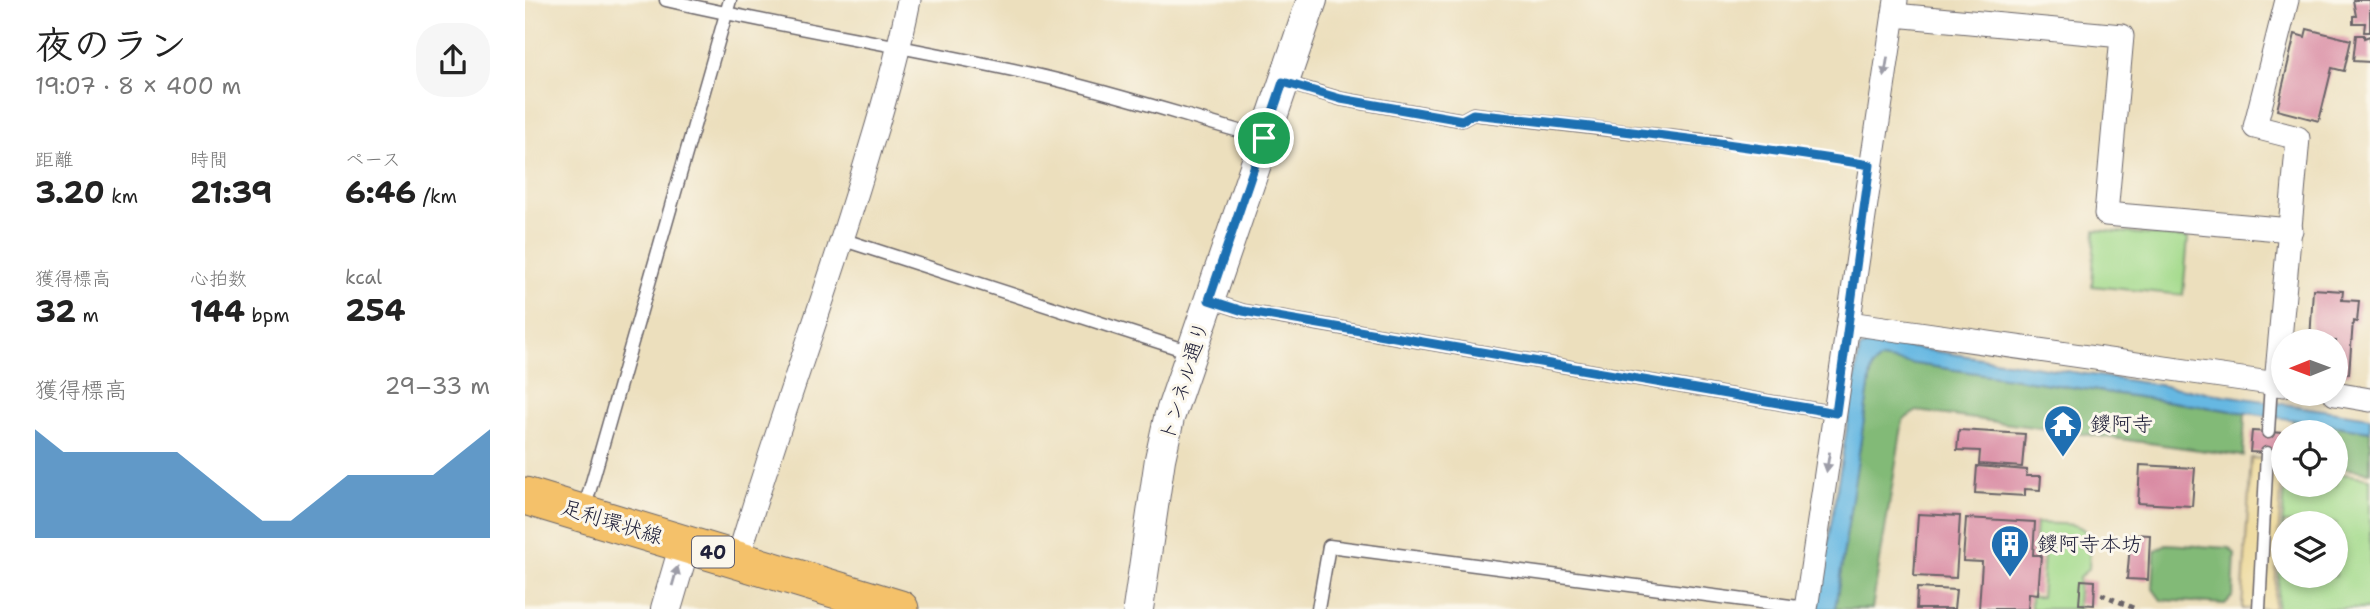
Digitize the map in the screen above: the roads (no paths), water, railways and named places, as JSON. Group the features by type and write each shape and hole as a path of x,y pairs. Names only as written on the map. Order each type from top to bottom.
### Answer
{"main road":[{"name":"足利環状線","path":"525,496 900,609"}],"street":[{"path":"738,559 844,240 900,48 909,0"},
{"name":"トンネル通り","path":"1138,609 1160,459 1169,418 1312,0"},
{"path":"2281,329 2298,138 2255,127 2287,0"},
{"path":"1806,609 1895,8 2122,36 2106,214 2291,230"},
{"path":"1849,323 2271,386"},
{"path":"2349,396 2370,400"},
{"path":"666,609 685,544"}],"lane":[{"path":"666,0 1047,77 1264,138"},
{"path":"583,514 730,0"},
{"path":"1283,82 1341,99 1462,120 1473,114 1726,142"},
{"path":"844,240 1190,352"},
{"path":"1209,300 1243,311 1836,413"},
{"path":"2268,428 2272,406"},
{"path":"2259,609 2267,453"},
{"path":"1318,609 1329,545 1806,609"}],"water":[{"path":"1874,342 2271,402 2271,406 2297,406 2370,417 2370,431 2348,428 2348,420 2295,420 1881,359 1872,367 1835,609 1817,609 1860,348"}],"place":[{"name":"鑁阿寺","path":"2063,458"},
{"name":"鑁阿寺本坊","path":"2010,578"}]}
